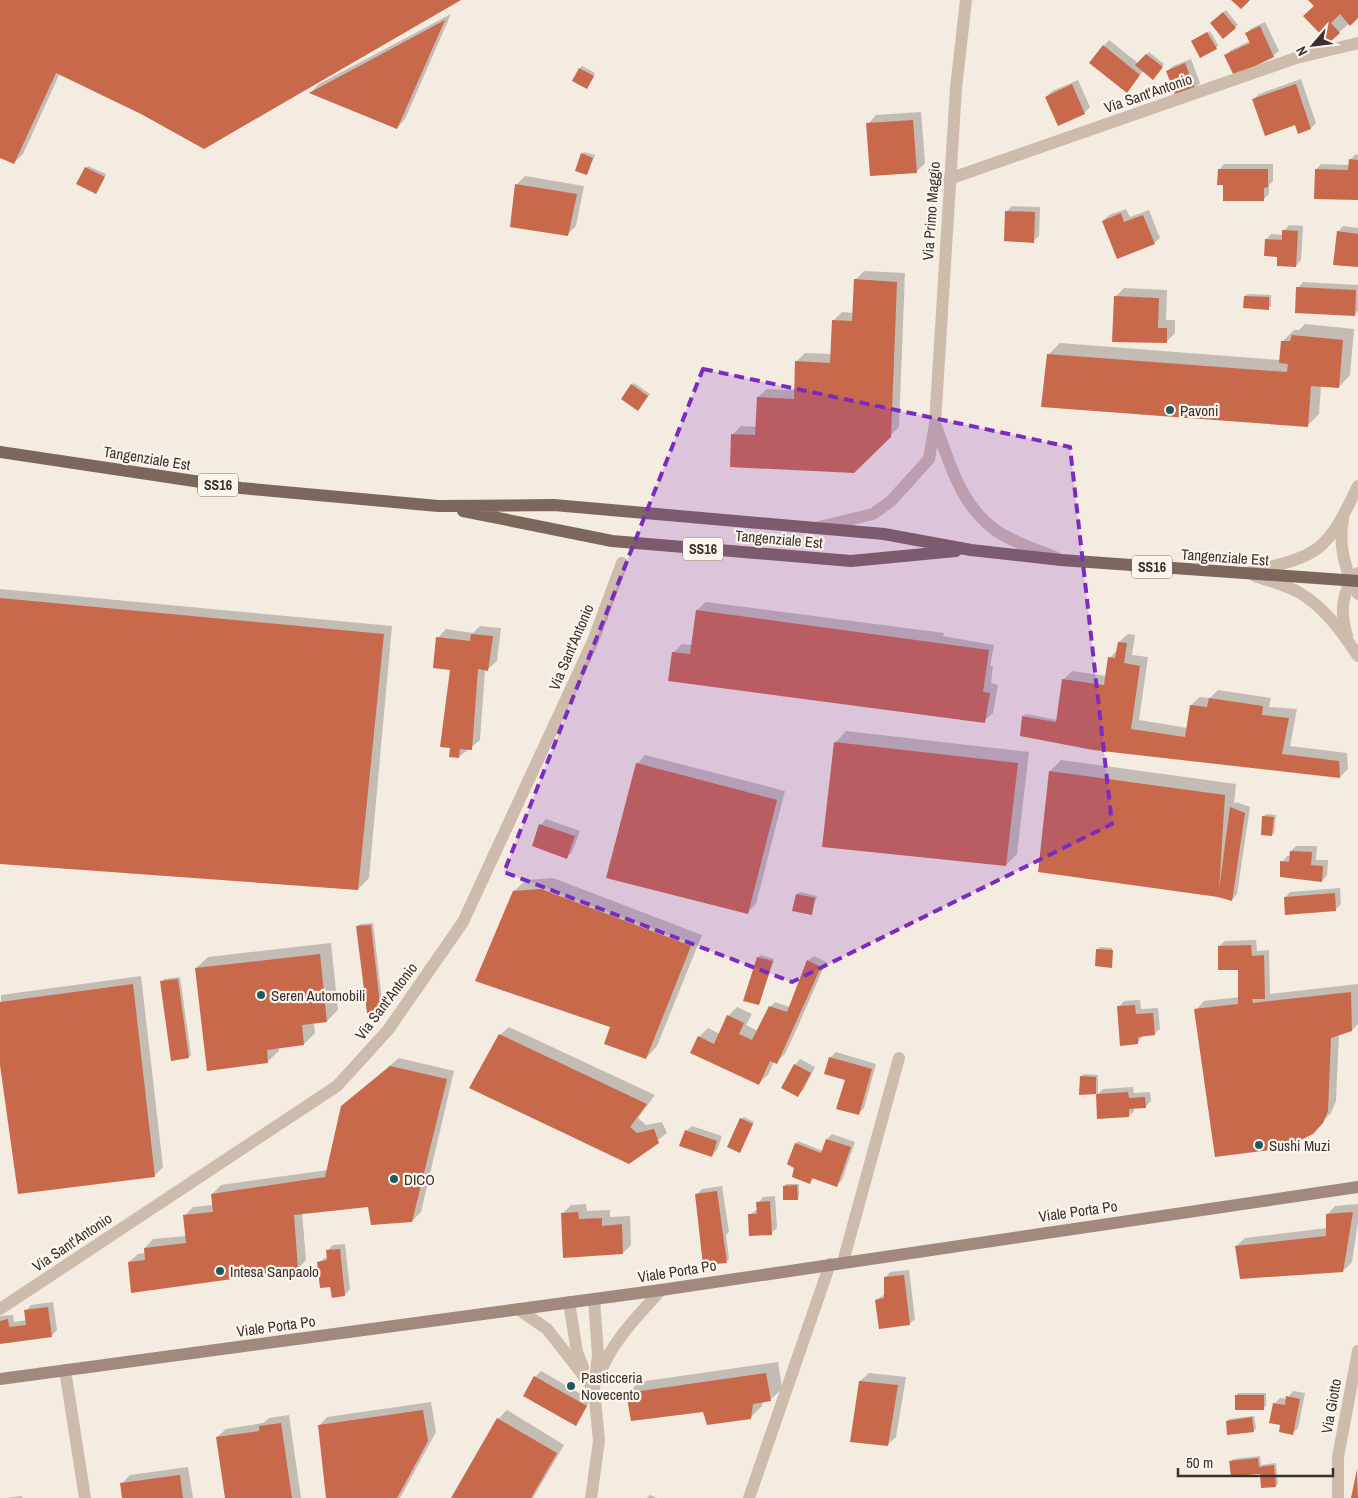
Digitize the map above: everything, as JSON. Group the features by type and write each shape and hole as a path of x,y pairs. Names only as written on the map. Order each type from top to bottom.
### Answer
{"main road":[{"name":"Tangenziale Est","path":"0,452 241,488 438,506 554,505 884,534 971,550 1061,560 1249,575 1355,578"},
{"name":"Tangenziale Est","path":"438,506 612,541 791,556 870,561 971,550"},
{"name":"Viale Porta Po","path":"0,1379 661,1290 1358,1187"}],"street":[{"name":"Via Primo Maggio","path":"816,528 873,514 891,502 929,459 935,424 949,178 956,88 966,0"},
{"name":"Via Sant'Antonio","path":"949,178 1296,58 1358,43"},
{"name":"Via Primo Maggio","path":"935,424 958,488 976,513 995,530 1061,560"},
{"path":"1249,575 1318,549 1334,531 1358,486"},
{"path":"1346,509 1341,533 1358,594"},
{"name":"Via Sant'Antonio","path":"0,1309 336,1086 388,1030 463,922 593,641 622,564"},
{"path":"1249,575 1298,592 1318,606 1332,619 1355,651"},
{"path":"1355,578 1344,602 1343,618 1355,651"},
{"path":"843,1262 899,1058"},
{"path":"749,1498 830,1264"},
{"path":"594,1389 606,1358 620,1336 661,1290"},
{"path":"591,1498 599,1441 594,1389 598,1355 594,1299"},
{"path":"569,1302 577,1352 594,1389"},
{"path":"518,1309 546,1329 594,1389"},
{"name":"Via Giotto","path":"1338,1498 1338,1457 1354,1399 1358,1350"},
{"path":"65,1370 85,1498"}],"highlighted area":[{"path":"703,369 1070,447 1112,824 792,982 504,872"}],"building":[{"path":"0,0 461,0 204,149 141,114 56,73 14,164 0,158"},
{"path":"1231,0 1250,0 1241,9"},
{"path":"1308,0 1358,0 1358,18 1350,26 1340,14 1331,23 1340,33 1329,43 1303,16 1314,6"},
{"path":"1223,12 1236,28 1223,39 1210,23"},
{"path":"445,20 397,129 309,93"},
{"path":"1260,26 1274,57 1234,76 1224,55 1250,43 1245,33"},
{"path":"1207,32 1217,49 1200,58 1191,41"},
{"path":"1103,45 1140,75 1127,93 1089,63"},
{"path":"1146,54 1163,67 1153,80 1135,65"},
{"path":"1185,63 1195,89 1176,97 1166,71"},
{"path":"579,68 594,76 587,89 572,81"},
{"path":"1072,84 1085,114 1058,126 1045,97"},
{"path":"1296,84 1311,129 1298,134 1295,125 1265,136 1252,99"},
{"path":"913,120 917,173 870,176 866,123"},
{"path":"581,153 593,158 587,175 575,171"},
{"path":"1349,159 1358,160 1358,200 1314,199 1315,169 1348,170"},
{"path":"85,167 105,177 96,194 76,184"},
{"path":"1218,169 1268,169 1268,187 1264,188 1264,201 1223,201 1223,185 1217,185"},
{"path":"515,184 577,194 568,236 510,227"},
{"path":"1005,211 1035,212 1034,243 1004,241"},
{"path":"1121,213 1124,222 1143,215 1155,244 1117,259 1102,221"},
{"path":"1282,230 1298,231 1296,267 1277,266 1277,257 1264,256 1265,239 1282,240"},
{"path":"1337,231 1358,234 1358,267 1333,265"},
{"path":"854,279 897,282 891,437 854,473 730,467 731,434 755,435 757,397 794,399 795,361 830,363 832,320 852,321"},
{"path":"1296,287 1356,290 1355,316 1295,313"},
{"path":"1114,296 1159,298 1158,328 1167,328 1167,343 1112,342"},
{"path":"1244,296 1269,297 1269,310 1243,308"},
{"path":"1292,335 1343,340 1339,388 1311,386 1308,427 1041,407 1047,354 1287,372 1288,364 1279,363 1281,341 1290,341"},
{"path":"631,384 648,396 638,411 621,399"},
{"path":"0,598 384,634 358,890 0,864"},
{"path":"696,610 989,650 983,692 990,693 985,723 668,681 672,652 690,654"},
{"path":"471,634 493,636 488,671 478,669 472,750 460,749 459,758 449,757 450,748 440,747 450,670 433,668 436,637 470,641"},
{"path":"1118,642 1127,643 1124,663 1140,666 1131,729 1185,737 1190,705 1207,707 1209,698 1263,706 1262,715 1289,718 1282,754 1339,761 1340,778 1093,750 1020,736 1022,716 1056,722 1062,679 1104,685 1108,657 1115,658"},
{"path":"834,742 1018,763 1006,866 822,847"},
{"path":"636,763 777,800 748,914 606,878"},
{"path":"1049,771 1225,795 1219,890 1230,807 1245,813 1232,901 1218,897 1038,872"},
{"path":"1262,816 1274,817 1272,836 1261,835"},
{"path":"539,824 575,836 567,859 532,846"},
{"path":"1290,851 1312,852 1311,865 1323,866 1322,882 1280,877 1280,861 1289,862"},
{"path":"541,889 691,946 646,1059 604,1044 610,1027 475,981 513,891"},
{"path":"1335,893 1336,911 1285,915 1284,897"},
{"path":"796,894 815,898 812,915 792,911"},
{"path":"371,925 380,1004 377,1012 367,1013 356,926"},
{"path":"1251,945 1252,956 1264,955 1265,999 1252,999 1253,1003 1351,992 1352,1031 1331,1038 1328,1111 1323,1123 1313,1134 1285,1148 1215,1157 1194,1009 1238,1004 1238,970 1218,970 1218,946"},
{"path":"1096,949 1113,950 1112,968 1095,966"},
{"name":"Seren Automobili","path":"320,954 327,1022 302,1025 304,1045 267,1050 268,1063 207,1071 195,968"},
{"path":"757,957 773,961 759,1005 743,1001"},
{"path":"807,960 821,967 777,1064 770,1061 759,1085 690,1053 698,1036 714,1044 727,1015 744,1023 739,1034 752,1040 769,1006 787,1012"},
{"path":"178,979 189,1058 171,1061 160,981"},
{"path":"133,984 155,1177 18,1194 0,1065 0,1002"},
{"path":"1135,1005 1136,1014 1153,1013 1155,1035 1138,1037 1138,1044 1120,1046 1117,1006"},
{"path":"499,1034 647,1104 630,1127 637,1133 654,1129 659,1143 629,1164 469,1088"},
{"path":"829,1057 872,1069 859,1115 836,1109 845,1080 824,1074"},
{"path":"794,1064 811,1073 798,1097 781,1088"},
{"path":"390,1066 447,1079 412,1222 371,1225 368,1207 294,1215 298,1270 131,1293 128,1262 145,1260 144,1248 186,1243 183,1215 213,1212 211,1194 325,1177 341,1106"},
{"path":"1080,1076 1096,1077 1096,1094 1079,1095"},
{"path":"1128,1092 1129,1098 1145,1097 1146,1108 1129,1109 1129,1117 1097,1119 1096,1094"},
{"path":"740,1118 753,1124 740,1153 727,1147"},
{"path":"685,1130 717,1141 712,1157 679,1146"},
{"path":"826,1139 851,1147 837,1187 812,1178 810,1184 792,1177 794,1168 787,1164 795,1143 821,1153"},
{"path":"797,1185 798,1200 783,1200 783,1186"},
{"path":"717,1191 727,1263 703,1265 695,1194"},
{"path":"770,1201 772,1235 749,1236 748,1214 757,1214 756,1202"},
{"path":"578,1212 579,1219 602,1218 602,1226 622,1224 623,1254 563,1258 561,1213"},
{"path":"1353,1212 1343,1272 1240,1279 1235,1246 1326,1236 1326,1214"},
{"path":"340,1249 345,1296 332,1298 330,1287 320,1288 317,1262 327,1260 326,1250"},
{"path":"904,1275 910,1325 879,1329 875,1300 884,1298 884,1277"},
{"path":"48,1307 52,1337 0,1344 0,1321 8,1319 9,1327 26,1325 24,1310"},
{"path":"766,1373 771,1401 753,1404 751,1419 707,1425 703,1412 631,1421 626,1393"},
{"path":"534,1376 587,1406 576,1426 523,1396"},
{"path":"859,1381 898,1385 888,1446 850,1442"},
{"path":"1235,1395 1264,1395 1264,1410 1235,1410"},
{"path":"1286,1396 1300,1399 1293,1435 1279,1432 1280,1425 1269,1423 1273,1403 1285,1405"},
{"path":"423,1410 428,1441 397,1498 326,1498 318,1425"},
{"path":"1252,1417 1254,1432 1227,1435 1226,1421"},
{"path":"497,1418 557,1453 531,1498 451,1498"},
{"path":"281,1423 292,1498 225,1498 216,1437 259,1431 259,1426"},
{"path":"1258,1458 1259,1467 1274,1465 1276,1487 1261,1488 1260,1474 1231,1476 1229,1461"},
{"path":"1357,1469 1358,1498 1351,1498"},
{"path":"180,1475 183,1498 122,1498 120,1483"}],"place":[{"name":"Pavoni","path":"1170,410"},
{"name":"Seren Automobili","path":"261,995"},
{"name":"Sushi Muzi","path":"1259,1145"},
{"name":"DICO","path":"394,1179"},
{"name":"Intesa Sanpaolo","path":"220,1271"},
{"name":"Pasticceria Novecento","path":"571,1386"}]}
